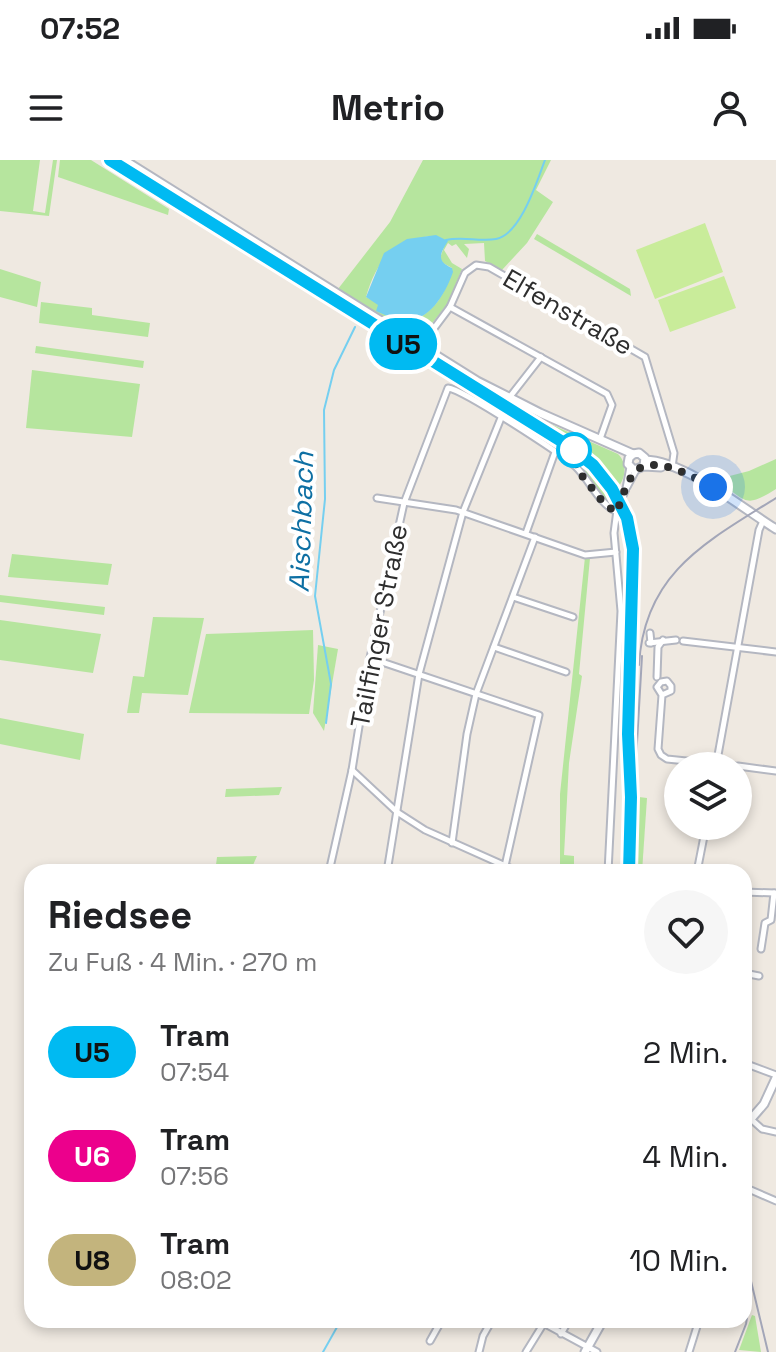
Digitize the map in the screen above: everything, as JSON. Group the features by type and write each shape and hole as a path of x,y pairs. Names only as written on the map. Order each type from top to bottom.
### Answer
{"street":[{"path":"124,160 420,347 509,398 615,445 636,462 670,467 719,490 776,529"},
{"name":"Elfenstraße","path":"420,347 450,307 465,273 471,267 483,265 502,273 639,353 648,362 674,453 670,467"},
{"path":"450,307 607,394 611,409 600,439"},
{"path":"509,398 541,357"},
{"name":"Tailfinger Straße","path":"331,864 352,770 370,658 404,503 450,386 501,418"},
{"path":"388,864 419,674 463,512 501,418 576,468 606,506 617,510"},
{"path":"526,533 555,452"},
{"path":"608,864 621,611 616,552 617,510 636,462"},
{"path":"377,498 463,512 585,555 616,552"},
{"path":"719,752 763,521"},
{"path":"452,843 467,734 476,694 535,537"},
{"path":"513,597 573,617"},
{"path":"650,633 657,677"},
{"path":"653,644 663,640 680,640 776,652"},
{"path":"494,647 566,672"},
{"path":"370,658 539,715 505,864"},
{"path":"662,695 658,749 664,757"},
{"path":"752,768 776,771"},
{"path":"352,770 397,812 425,830 500,864"},
{"path":"699,864 703,840"},
{"path":"752,892 775,893 771,920 765,923 761,949"},
{"path":"752,975 759,976"},
{"path":"752,1068 775,1082 752,1120 762,1129 776,1132"},
{"path":"752,1190 776,1201"},
{"path":"430,1341 437,1328"},
{"path":"479,1352 488,1328"},
{"path":"526,1352 538,1328"},
{"path":"551,1328 586,1350 597,1352"},
{"path":"561,1334 564,1328"},
{"path":"586,1350 598,1328"},
{"path":"689,1352 696,1328"}],"green space":[{"path":"0,160 40,160 33,211 45,213 53,160 57,160 49,216 0,211"},
{"path":"60,160 91,160 169,209 168,215 58,177"},
{"path":"423,160 551,160 536,190 553,202 527,243 502,270 485,261 484,243 464,244 469,249 467,258 456,244 452,246 448,243 444,250 452,263 462,269 448,303 419,340 338,289 390,222","holes":["430,236 444,247 440,258 452,268 450,277 439,300 428,312 412,322 366,297 381,264 405,243"]},
{"path":"705,223 723,272 655,299 636,250"},
{"path":"537,234 630,289 631,296 534,239"},
{"path":"0,269 41,282 37,307 0,297"},
{"path":"724,276 736,308 670,332 658,300"},
{"path":"41,302 92,308 92,315 150,323 148,337 39,323"},
{"path":"36,346 144,361 143,368 35,353"},
{"path":"32,370 140,384 132,437 26,428"},
{"path":"539,419 618,454 624,463 624,473 615,491 588,458 540,428 537,424"},
{"path":"535,430 586,467 611,496 607,501 575,462 530,433"},
{"path":"776,459 776,489 758,499 751,501 741,498 718,482 718,479 749,471"},
{"path":"12,554 112,564 108,585 8,577"},
{"path":"585,557 590,558 579,674 582,676 569,763 564,855 574,856 574,864 560,864 560,794"},
{"path":"0,595 105,607 104,615 0,602"},
{"path":"153,617 204,618 188,695 142,693 139,713 127,713 133,676 144,677"},
{"path":"0,620 101,634 93,673 0,660"},
{"path":"313,630 314,680 309,714 189,713 206,634"},
{"path":"318,645 338,649 324,731 313,713"},
{"path":"0,718 84,734 80,760 0,744"},
{"path":"282,787 279,795 225,797 226,789"},
{"path":"639,797 647,798 643,864 636,864"},
{"path":"257,856 254,864 216,864 217,857"},
{"path":"752,1315 755,1316 761,1352 739,1350 747,1328 752,1328"}],"water":[{"path":"436,235 448,241 441,257 453,272 435,305 421,317 403,323 376,311 378,305 366,297 384,253 407,239"}],"waterway":[{"name":"Aischbach","path":"446,240 490,240 505,235 527,206 545,160"},
{"name":"Aischbach","path":"326,723 331,684 315,596 325,499 324,410 334,370 355,327"},
{"path":"323,1352 336,1328"}],"tram line":[{"path":"105,160 568,449 608,489 624,519 632,560 626,717 626,864"},
{"name":"U5","path":"110,160 569,446 593,465 612,489 627,518 634,558 628,734 631,797 629,864"},
{"path":"639,665 643,633 666,583 703,546 776,498"},
{"path":"636,760 642,656"},
{"path":"752,1285 768,1352"},
{"path":"735,1352 744,1328"}],"route":[{"path":"574,450 576,468 606,506 617,512 636,470 644,466 667,466 713,487"}]}
